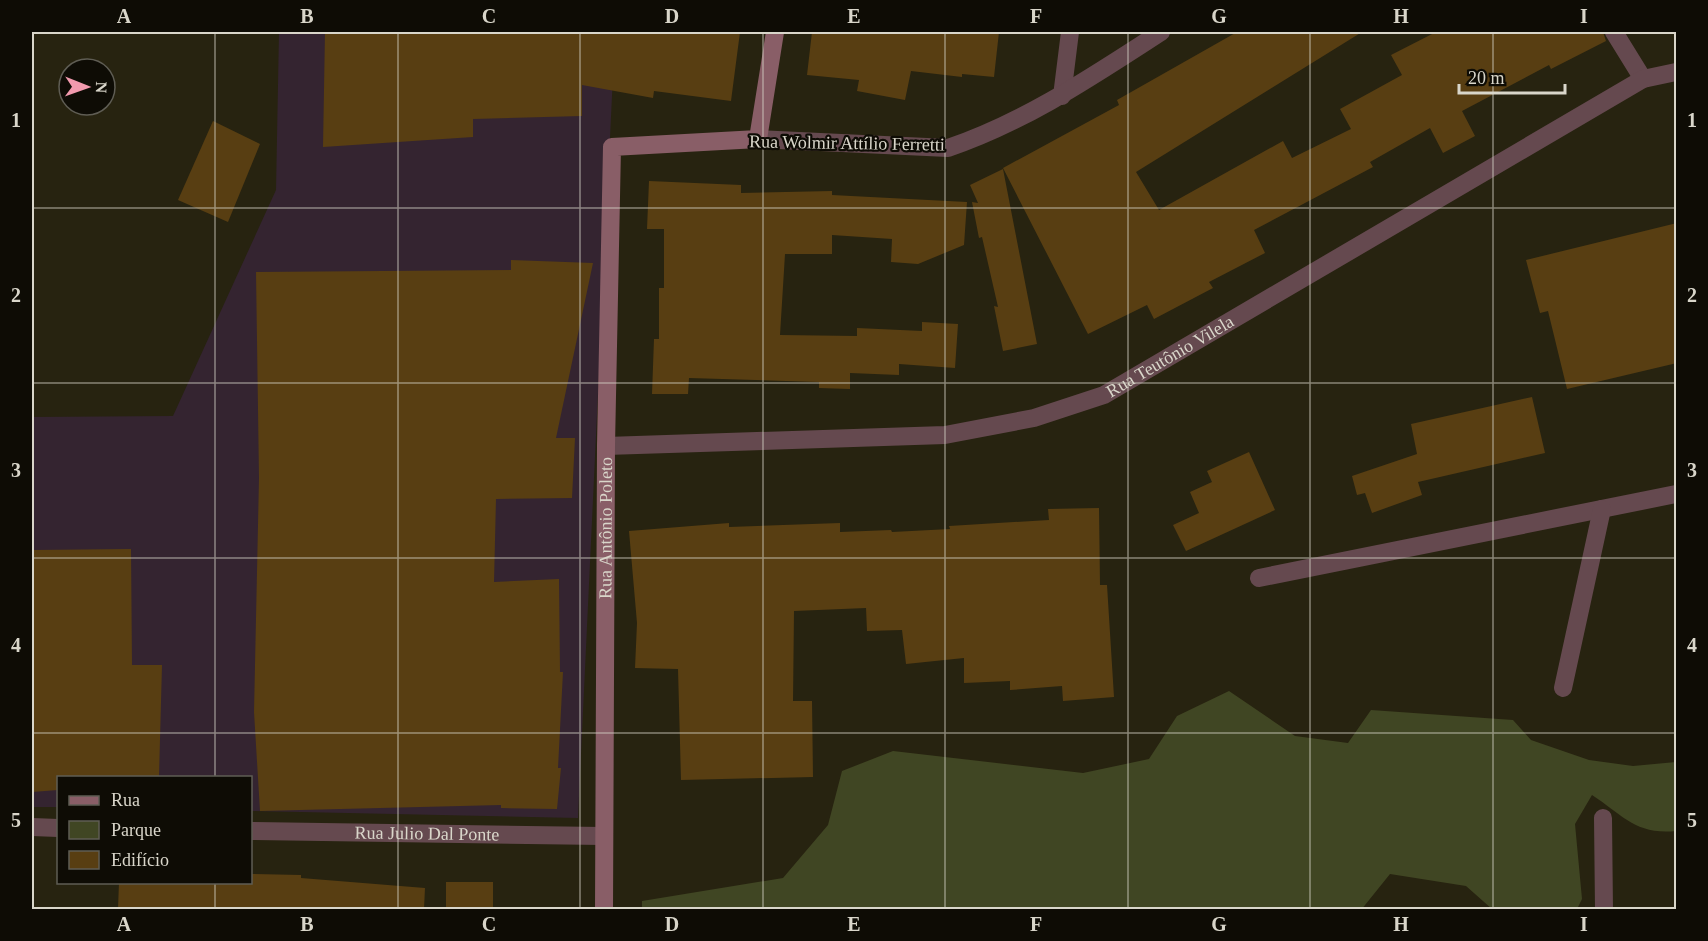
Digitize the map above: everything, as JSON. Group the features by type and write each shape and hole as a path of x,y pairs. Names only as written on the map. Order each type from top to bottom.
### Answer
{"street":[{"path":"758,139 775,32"},
{"path":"1062,96 1070,32"},
{"name":"Rua Wolmir Attílio Ferretti","path":"612,147 758,139 948,148 975,139 1062,96 1161,32"},
{"path":"1614,32 1643,79"},
{"name":"Rua Teutônio Vilela","path":"606,446 945,435 1034,418 1104,395 1643,79 1677,72"},
{"name":"Rua Antônio Poleto","path":"604,909 606,446 612,147"},
{"path":"1259,578 1677,494"},
{"path":"1563,688 1602,509"},
{"path":"1603,818 1604,909"},
{"path":"32,827 57,828"},
{"name":"Rua Julio Dal Ponte","path":"252,831 603,836"}],"shaded area":[{"path":"279,32 615,32 578,818 252,811 252,776 57,776 57,807 32,807 32,417 173,416 276,190"}],"green space":[{"path":"1229,691 1295,736 1348,743 1371,710 1513,720 1531,740 1589,760 1633,766 1676,762 1676,831 1650,830 1640,827 1592,795 1575,824 1582,899 1577,909 1492,909 1466,886 1390,874 1361,910 642,909 642,901 783,878 828,825 842,771 893,751 1083,773 1149,759 1177,716"}],"building":[{"path":"325,32 740,32 731,101 654,91 653,98 582,85 582,116 473,119 473,137 323,147"},
{"path":"812,32 999,32 994,77 962,74 962,77 911,71 905,100 857,91 859,80 807,75"},
{"path":"1237,32 1362,32 1136,172 1159,210 1283,141 1292,158 1351,129 1340,109 1402,75 1391,55 1436,32 1603,32 1606,41 1551,69 1549,65 1462,111 1475,136 1443,153 1430,128 1370,162 1373,167 1254,230 1265,253 1209,282 1213,288 1154,319 1147,305 1088,334 1003,168 1119,105 1117,100"},
{"path":"213,121 260,144 228,222 178,200"},
{"path":"1003,169 1037,344 1003,351 994,306 998,307 982,237 979,238 972,202 978,203 970,185"},
{"path":"649,181 741,185 741,193 832,191 832,195 967,202 964,245 918,264 891,262 892,239 832,235 832,254 785,254 780,335 857,336 857,328 922,331 922,322 958,324 955,368 899,364 899,375 850,373 850,389 819,388 819,382 689,378 688,394 652,394 654,339 659,339 659,288 664,288 664,229 647,229"},
{"path":"1677,223 1677,363 1567,389 1548,311 1540,313 1526,260"},
{"path":"511,260 593,263 556,438 575,438 572,498 496,499 494,582 559,579 560,672 563,672 558,768 561,768 557,809 501,808 501,805 260,811 254,712 259,478 256,272 511,270"},
{"path":"1532,397 1545,453 1418,482 1422,495 1372,513 1365,493 1357,495 1352,476 1417,454 1411,424"},
{"path":"1249,452 1275,510 1186,551 1173,525 1199,513 1190,492 1212,482 1207,471"},
{"path":"1099,508 1100,585 1107,585 1114,697 1063,701 1062,686 1010,690 1010,681 964,683 964,658 906,664 902,630 867,631 866,608 794,611 793,701 812,701 813,777 681,780 678,669 635,668 637,623 629,531 729,523 729,527 840,523 840,532 891,530 892,532 1049,520 1048,509"},
{"path":"131,549 132,665 162,665 159,776 57,776 57,790 32,792 32,550"},
{"path":"252,874 301,875 301,878 425,888 424,909 118,909 119,884 252,884"},
{"path":"446,882 493,882 493,909 446,909"}]}
